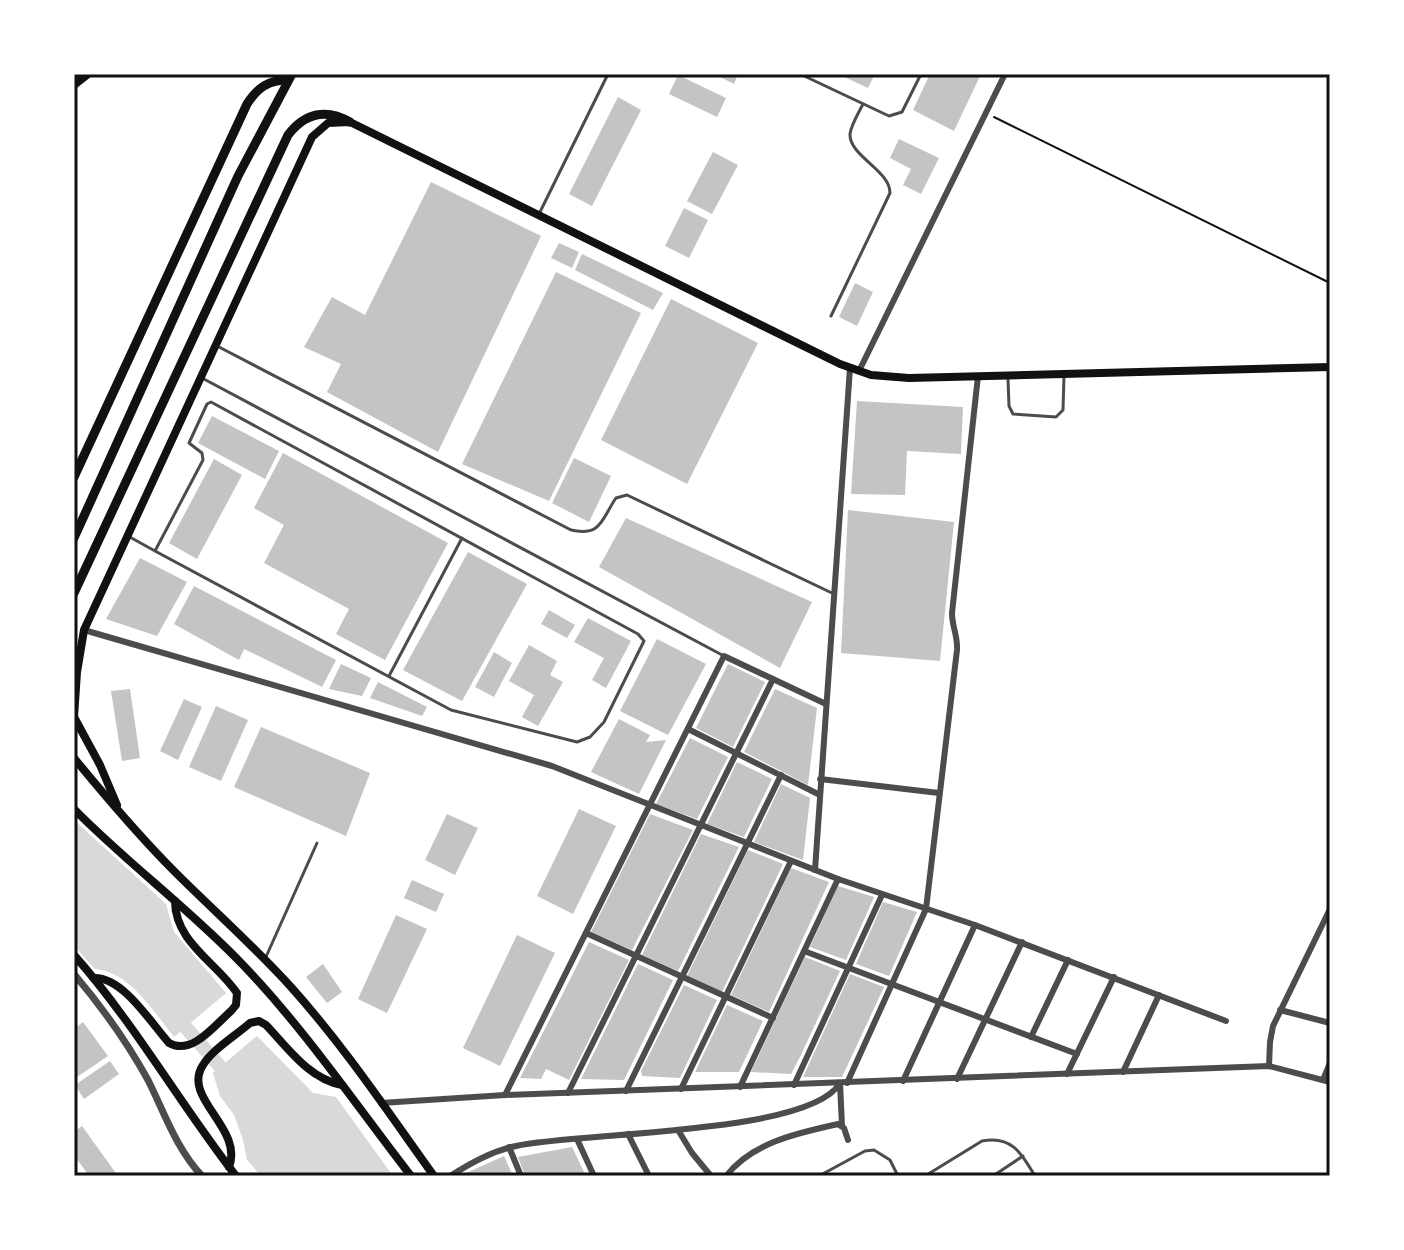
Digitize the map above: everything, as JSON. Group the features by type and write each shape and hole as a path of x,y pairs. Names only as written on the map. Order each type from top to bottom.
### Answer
{"main road":[{"path":"74,85 88,74"},
{"path":"74,538 238,176 290,77"},
{"path":"74,477 247,104 264,85 290,77"},
{"path":"74,593 288,135 295,126 316,114 328,113 350,122 854,369 880,376 909,378 1330,367"},
{"path":"120,813 100,765 74,717 84,630 312,137 328,123 350,122"},
{"path":"74,758 175,872 265,959 324,1026 434,1176"},
{"path":"74,809 218,940 266,990 313,1045 411,1176"},
{"path":"94,978 109,979 120,987 169,1043 177,1048 189,1047 231,1011 238,1001 237,993 183,932 176,918 175,901"},
{"path":"74,955 149,1050 236,1176"},
{"path":"229,1167 232,1151 230,1139 198,1084 205,1061 250,1023 259,1021 266,1025 312,1073 327,1082 342,1085"}],"street":[{"path":"815,870 834,594 854,369 1005,74"},
{"path":"450,1176 473,1162 509,1147 763,1118 821,1101 844,1083 926,909 957,650 958,639 952,626 952,613 978,376"},
{"path":"84,630 552,766 838,879 1022,942 1226,1021"},
{"path":"505,1095 724,656 826,704"},
{"path":"568,1093 773,679"},
{"path":"688,729 820,795"},
{"path":"626,1091 781,775"},
{"path":"820,779 939,793"},
{"path":"681,1089 791,861"},
{"path":"740,1087 838,879"},
{"path":"794,1085 882,895"},
{"path":"1269,1066 1270,1042 1280,1010 1330,909"},
{"path":"903,1081 975,925"},
{"path":"586,933 773,1018"},
{"path":"957,1079 1022,942"},
{"path":"804,951 1077,1054"},
{"path":"1031,1037 1068,960"},
{"path":"74,974 130,1049 172,1134 202,1176"},
{"path":"1066,1075 1114,977"},
{"path":"1123,1072 1159,995"},
{"path":"1280,1010 1330,1023"},
{"path":"381,1103 505,1095 1269,1066 1327,1081 1330,1063"},
{"path":"844,1083 842,1126 848,1140"},
{"path":"726,1176 749,1154 771,1143 794,1134 842,1126"},
{"path":"678,1130 711,1176"},
{"path":"628,1134 649,1176"},
{"path":"577,1139 594,1176"},
{"path":"509,1147 521,1176"}],"lane":[{"path":"539,215 608,74"},
{"path":"800,74 889,116 896,115 905,107 921,74"},
{"path":"831,316 890,193 886,180 855,147 851,138 863,104"},
{"path":"216,345 571,530 587,532 596,529 614,501 627,495 834,594"},
{"path":"1008,375 1009,406 1013,414 1056,417 1063,410 1064,374"},
{"path":"201,377 724,656"},
{"path":"128,536 155,551 389,676 451,710 541,735 577,742 597,732 643,645 643,638 209,402 189,443 202,453 203,460 155,551"},
{"path":"389,676 462,538"},
{"path":"265,959 317,843"},
{"path":"925,1176 982,1141 992,1139 1011,1143 1035,1176"},
{"path":"819,1176 865,1151 874,1150 890,1160 898,1176"},
{"path":"993,1176 1023,1156"}],"path":[{"path":"986,113 1330,283"}],"shaded area":[{"path":"74,820 166,904 174,932 226,993 174,1037 140,994 119,977 95,969 74,946"},
{"path":"257,1036 313,1093 336,1097 393,1176 261,1176 247,1160 234,1115 220,1096 213,1073"}],"building":[{"path":"714,74 738,74 734,84"},
{"path":"838,74 875,74 868,88"},
{"path":"930,74 981,74 954,131 913,110"},
{"path":"678,75 726,98 717,117 669,94"},
{"path":"618,97 641,110 592,206 569,194"},
{"path":"899,139 939,158 921,194 903,185 911,169 890,158"},
{"path":"713,152 738,165 712,214 687,201"},
{"path":"431,182 541,236 438,452 327,392 341,364 304,347 332,297 365,315"},
{"path":"684,208 708,220 689,258 665,246"},
{"path":"559,243 579,252 572,268 551,258"},
{"path":"582,254 663,293 653,310 575,270"},
{"path":"556,272 641,313 549,501 462,464"},
{"path":"855,283 873,292 857,326 839,317"},
{"path":"671,299 758,343 687,484 601,440"},
{"path":"857,401 963,407 961,454 907,451 905,495 851,494"},
{"path":"212,416 279,451 265,479 198,443"},
{"path":"283,453 448,543 385,660 336,634 349,609 264,563 284,525 254,508"},
{"path":"574,458 611,476 589,522 552,503"},
{"path":"214,459 242,475 197,559 169,543"},
{"path":"848,510 954,522 940,661 841,653"},
{"path":"626,518 812,602 780,668 599,567"},
{"path":"468,552 527,584 462,701 403,670"},
{"path":"140,558 187,582 157,636 106,619"},
{"path":"194,586 336,660 322,687 244,649 239,660 174,624"},
{"path":"549,610 575,625 567,638 541,624"},
{"path":"588,618 631,641 606,688 592,680 604,658 574,642"},
{"path":"657,639 706,664 668,735 620,711"},
{"path":"529,645 557,661 550,675 563,682 538,726 522,717 534,695 509,681"},
{"path":"494,652 512,663 494,697 475,687"},
{"path":"341,664 371,678 362,696 329,689"},
{"path":"728,664 765,682 733,747 696,728"},
{"path":"378,682 427,707 422,716 370,698"},
{"path":"130,689 140,758 122,761 111,691"},
{"path":"775,689 817,708 808,785 744,752"},
{"path":"184,699 202,707 178,760 160,751"},
{"path":"216,706 248,720 221,781 189,767"},
{"path":"619,719 650,735 646,742 666,740 639,794 591,772"},
{"path":"261,727 370,773 346,836 234,787"},
{"path":"690,738 728,757 697,819 656,804"},
{"path":"737,762 772,779 744,837 707,824"},
{"path":"781,784 810,798 803,860 754,842"},
{"path":"579,809 616,826 573,914 537,896"},
{"path":"447,814 478,828 455,875 425,860"},
{"path":"650,814 693,830 632,950 591,932"},
{"path":"701,834 739,847 678,971 642,955"},
{"path":"748,850 783,864 722,992 687,976"},
{"path":"791,868 829,882 769,1012 731,995"},
{"path":"412,880 444,894 436,912 404,898"},
{"path":"838,886 874,897 846,960 810,947"},
{"path":"883,902 917,912 889,976 856,964"},
{"path":"396,915 427,929 387,1013 358,999"},
{"path":"517,935 555,953 500,1066 463,1048"},
{"path":"589,942 629,960 569,1080 546,1069 541,1079 520,1078"},
{"path":"805,957 840,971 800,1057 791,1074 751,1072"},
{"path":"323,964 342,992 327,1003 306,977"},
{"path":"638,964 673,980 624,1080 581,1079"},
{"path":"850,974 884,987 842,1077 803,1077"},
{"path":"684,985 717,1000 680,1078 642,1076 641,1071"},
{"path":"727,1005 763,1021 739,1072 695,1072"},
{"path":"83,1022 108,1056 74,1079 74,1029"},
{"path":"110,1061 119,1074 84,1099 75,1085"},
{"path":"82,1126 118,1176 89,1176 74,1155 74,1132"},
{"path":"572,1147 586,1176 525,1176 518,1157"},
{"path":"504,1156 513,1176 464,1174"}],"waterway":[{"path":"174,1014 231,1079"}]}
